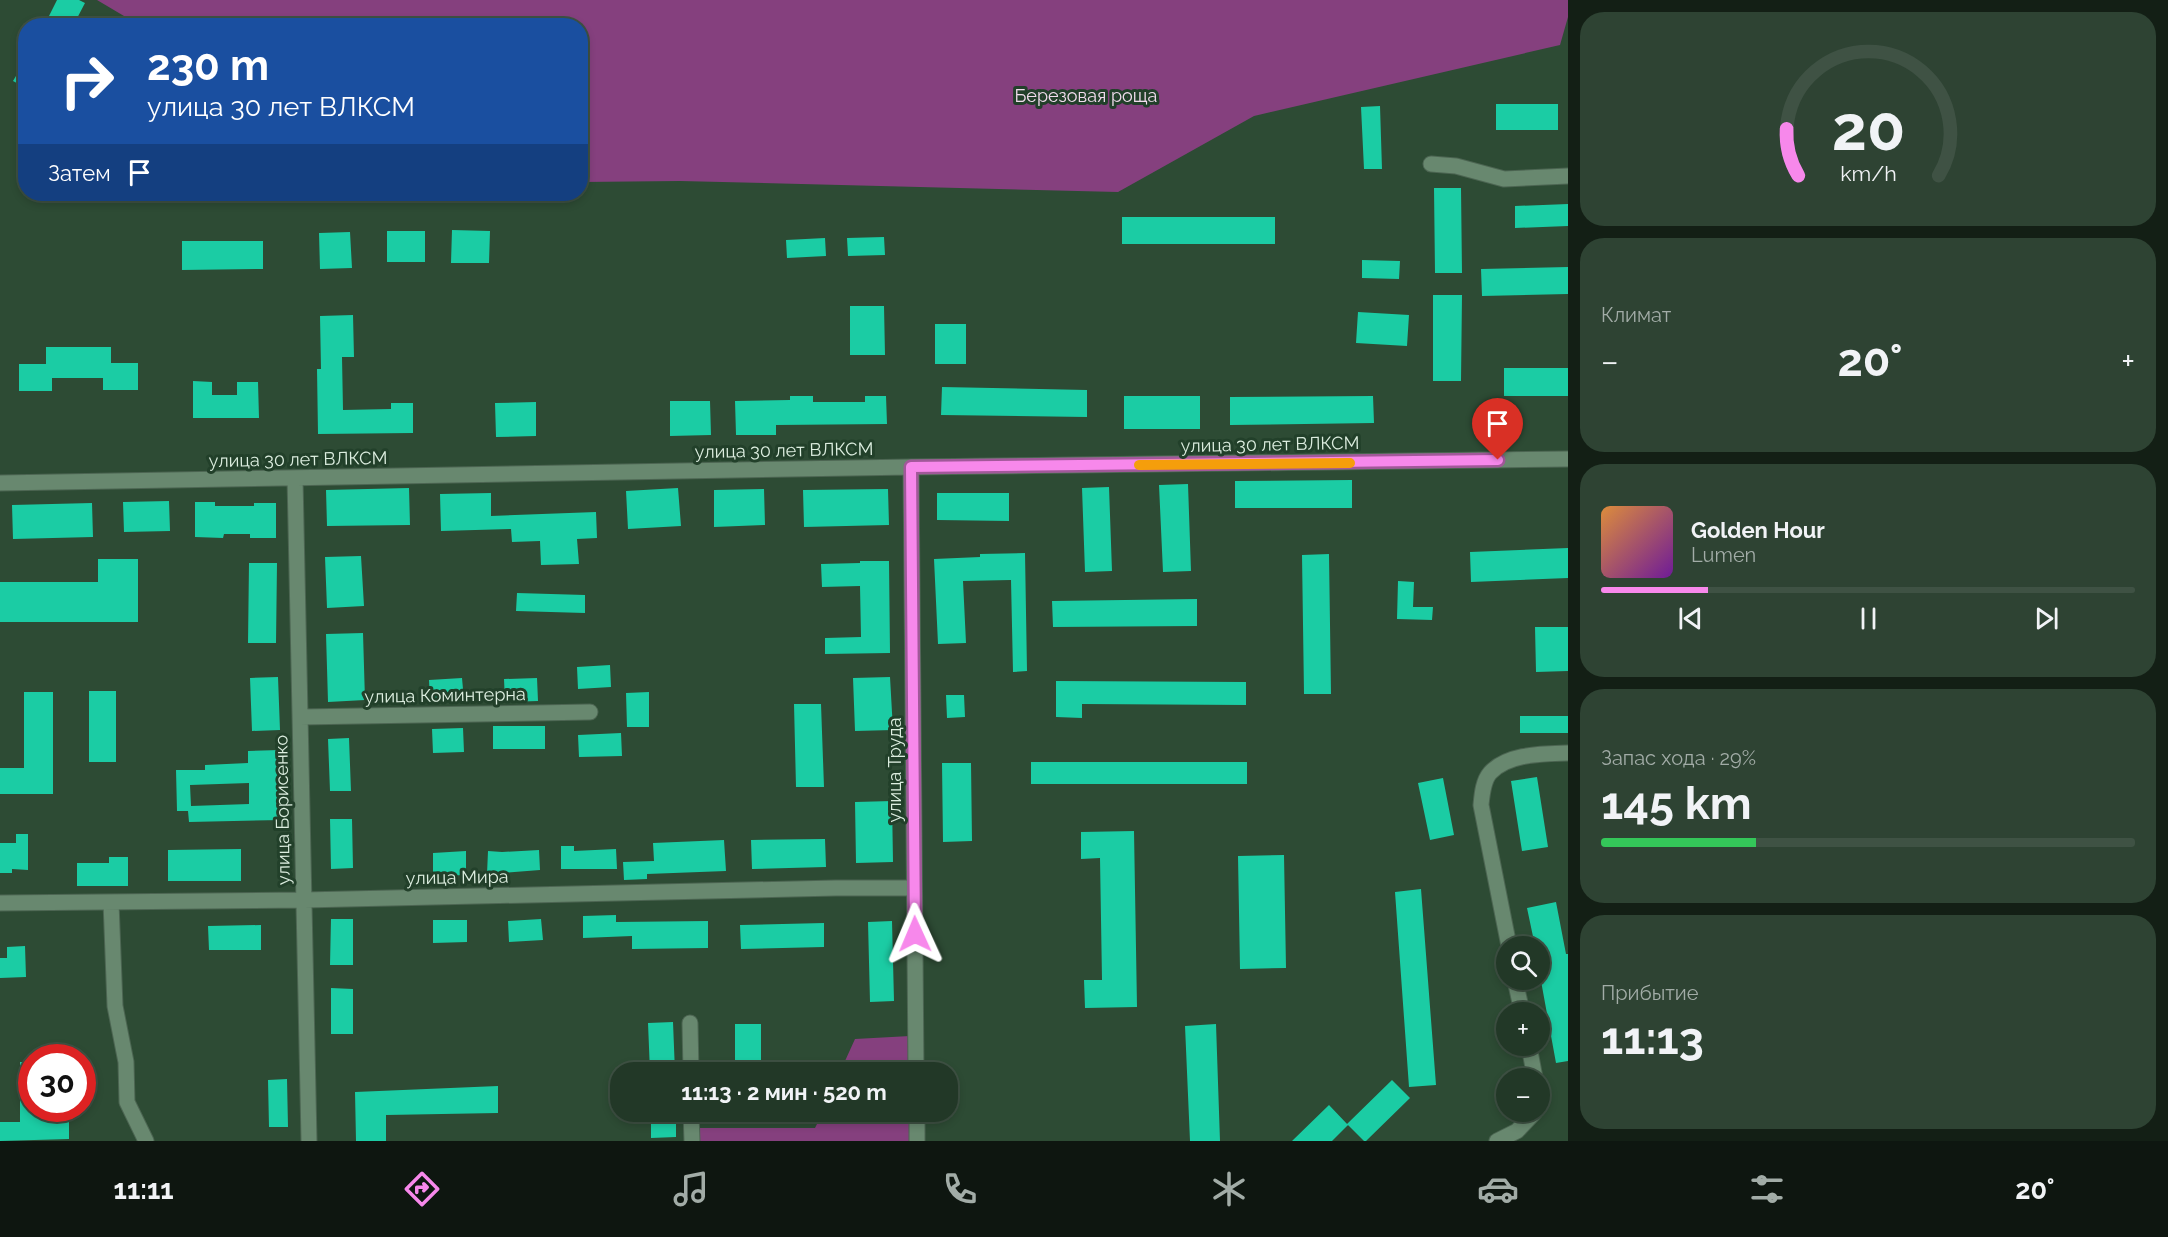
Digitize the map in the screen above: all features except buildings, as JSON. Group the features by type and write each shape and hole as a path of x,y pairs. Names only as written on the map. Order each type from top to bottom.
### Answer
{"street":[{"path":"1431,164 1456,166 1503,179 1568,176"},
{"name":"улица 30 лет ВЛКСМ","path":"0,483 911,467 1568,459"},
{"name":"улица Труда","path":"911,467 916,1062"},
{"name":"улица Борисенко","path":"295,478 309,1141"},
{"name":"улица Коминтерна","path":"300,717 590,712"},
{"path":"1507,936 1480,805 1483,788 1489,774 1502,764 1535,755 1568,753"},
{"name":"улица Мира","path":"0,903 304,900 914,888"},
{"path":"111,902 116,1006 126,1062 127,1102 146,1141"},
{"path":"690,1023 691,1062"},
{"path":"691,1122 692,1141"},
{"path":"917,1122 917,1141"},
{"path":"1497,1141 1518,1131 1526,1122"}],"green space":[{"name":"Березовая роща","path":"97,0 1568,0 1568,17 1560,45 1254,116 1118,192 680,181 588,182 588,18 125,18"},
{"path":"910,1036 910,1062 845,1062 855,1039"},
{"path":"818,1122 911,1122 911,1141 699,1141 698,1128 815,1128"}],"slow traffic":[{"path":"1139,465 1350,463"}],"route":[{"path":"915,934 911,467 1498,460"}]}
